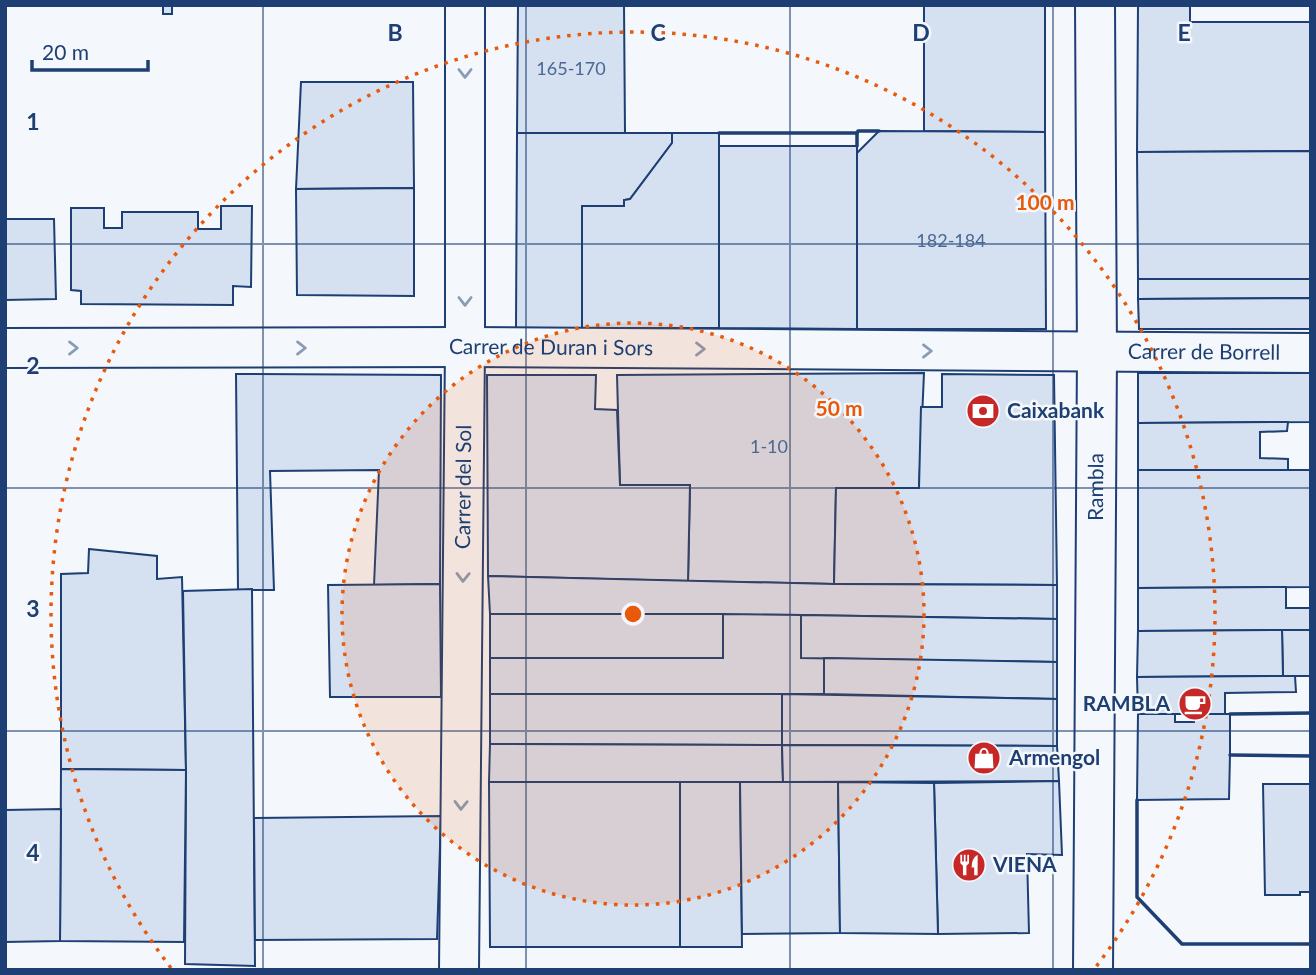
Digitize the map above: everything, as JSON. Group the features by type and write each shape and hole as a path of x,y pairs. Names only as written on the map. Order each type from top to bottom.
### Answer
{"street":[{"name":"Carrer del Sol","path":"459,970 465,347 465,5"},
{"name":"Rambla","path":"1093,970 1097,353 1095,5"},
{"name":"Carrer de Duran i Sors","path":"5,348 465,347 1097,353"},
{"name":"Carrer de Borrell","path":"1097,353 1311,353"}],"building":[{"path":"163,5 172,5 172,14 163,14"},
{"path":"518,5 624,5 625,133 517,133"},
{"path":"924,5 1045,5 1045,132 924,131"},
{"path":"1138,5 1190,5 1190,22 1311,22 1311,151 1137,152"},
{"path":"301,82 413,82 414,188 296,189"},
{"path":"879,131 1045,132 1046,329 857,329 857,153"},
{"path":"517,133 672,133 672,143 630,199 624,200 624,206 582,206 582,328 516,328"},
{"path":"672,133 719,133 719,328 582,328 582,206 624,206 624,200 630,199 672,143"},
{"path":"719,146 857,146 857,329 719,328"},
{"path":"1311,151 1311,279 1138,279 1137,152"},
{"path":"414,188 414,296 297,295 296,189"},
{"path":"221,206 252,206 251,287 233,286 233,305 81,304 81,291 71,290 71,208 104,208 104,228 122,228 122,212 198,212 198,229 221,229"},
{"path":"5,219 54,219 56,299 5,300"},
{"path":"1138,279 1311,279 1311,329 1310,298 1138,299"},
{"path":"1310,298 1310,329 1139,329 1138,299"},
{"path":"924,373 919,488 836,488 834,584 688,581 690,485 620,485 617,375"},
{"path":"1138,373 1311,373 1311,422 1138,423"},
{"path":"236,374 441,375 440,584 374,585 379,470 270,471 274,590 238,590"},
{"path":"942,374 1054,375 1057,585 834,584 836,488 919,488 921,407 942,407"},
{"path":"487,375 596,375 595,409 617,410 620,485 690,485 688,581 488,576"},
{"path":"1288,422 1287,431 1260,432 1260,458 1288,459 1288,470 1138,470 1138,423"},
{"path":"1138,470 1311,470 1311,587 1138,588"},
{"path":"89,549 157,556 157,579 182,577 186,770 61,769 61,574 88,573"},
{"path":"488,576 834,584 1057,585 1057,619 490,614"},
{"path":"440,584 441,697 330,697 328,585"},
{"path":"1286,587 1286,608 1311,608 1311,630 1138,631 1138,588"},
{"path":"252,589 255,966 185,964 183,591"},
{"path":"490,614 723,614 723,658 490,658"},
{"path":"723,614 801,615 801,658 824,658 824,694 490,694 490,658 723,658"},
{"path":"801,615 1057,619 1057,662 801,658"},
{"path":"1282,630 1311,630 1311,676 1283,676"},
{"path":"1282,630 1283,676 1137,677 1138,631"},
{"path":"824,658 1057,662 1057,699 824,694"},
{"path":"1295,676 1296,692 1225,693 1225,714 1138,714 1137,677"},
{"path":"490,694 782,694 782,745 490,744"},
{"path":"782,694 1057,699 1057,746 782,745"},
{"path":"1138,714 1175,714 1175,722 1194,722 1194,714 1230,714 1229,799 1137,800"},
{"path":"490,744 782,745 783,782 489,782"},
{"path":"782,745 1057,746 1059,781 783,782"},
{"path":"61,769 186,770 184,942 60,941"},
{"path":"1059,781 1062,855 1027,854 1029,933 938,934 934,783"},
{"path":"489,782 680,782 680,947 490,947"},
{"path":"680,782 740,782 742,947 680,947"},
{"path":"740,782 838,782 840,933 742,934"},
{"path":"838,782 934,783 938,934 840,933"},
{"path":"1263,784 1311,784 1311,892 1300,892 1300,895 1265,895"},
{"path":"61,809 60,941 5,942 5,810"},
{"path":"441,816 437,939 255,940 254,818"}],"wall":[{"path":"857,133 879,131"},
{"path":"719,133 857,133 857,146"},
{"path":"1230,714 1311,713"},
{"path":"1230,755 1311,756"},
{"path":"1137,800 1137,897 1182,944 1311,944"}],"place":[{"name":"Caixabank","path":"983,411"},
{"name":"RAMBLA","path":"1195,704"},
{"name":"Armengol","path":"984,758"},
{"name":"VIENA","path":"969,865"}]}
